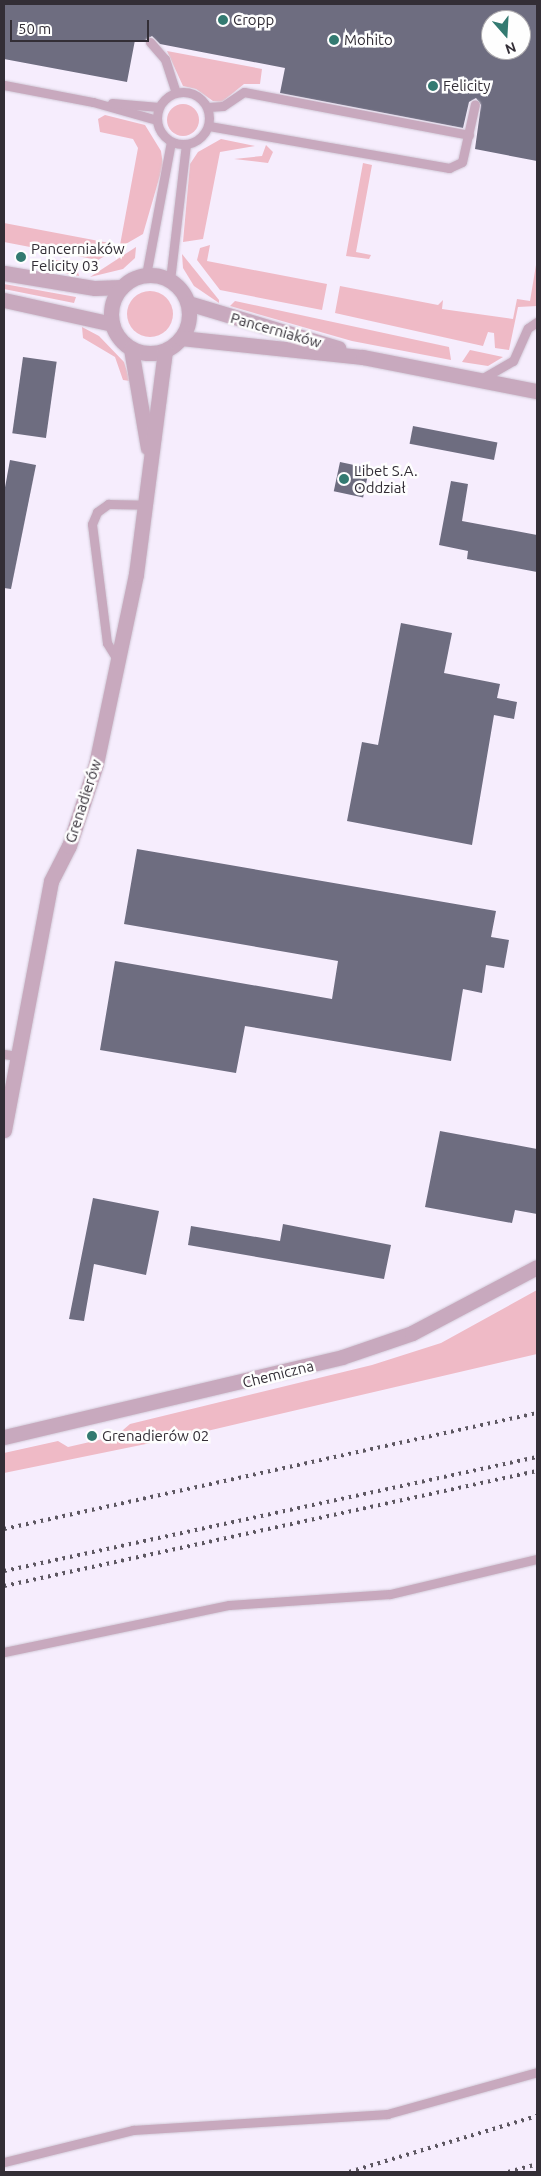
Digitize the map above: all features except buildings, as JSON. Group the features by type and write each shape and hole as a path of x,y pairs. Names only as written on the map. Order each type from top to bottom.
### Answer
{"street":[{"path":"4,273 95,288 122,287 146,275 170,280 188,303 188,321 181,338 165,351 131,349"},
{"path":"122,287 111,310 112,324 131,349 151,470"},
{"path":"4,300 112,324"},
{"name":"Pancerniaków","path":"188,303 286,330 363,357"},
{"name":"Pancerniaków","path":"181,338 363,357 537,391"},
{"name":"Grenadierów","path":"4,1130 10,1055 51,880 69,846 96,764 147,505 165,351"},
{"name":"Chemiczna","path":"4,1437 342,1357 420,1330 537,1267"}],"lane":[{"path":"150,42 165,59 176,92"},
{"path":"4,85 93,102 157,120"},
{"path":"146,275 171,142 157,120 159,107 176,92 191,92 208,107 224,106 244,92 469,135"},
{"path":"93,102 159,107"},
{"path":"209,126 437,168 462,162 475,104"},
{"path":"171,142 186,144 200,138 209,126 208,107"},
{"path":"170,280 174,218 186,144"},
{"path":"478,380 513,361 528,328 537,322"},
{"path":"117,660 106,643 92,524 97,512 108,504 147,505"},
{"path":"4,1652 229,1605 390,1594 537,1559"},
{"path":"4,2162 133,2130 387,2114 537,2072"}],"shaded area":[{"path":"167,51 262,69 260,84 244,84 222,102 213,101 196,89 183,86"},
{"path":"183,104 189,105 194,109 198,114 198,126 194,131 189,135 183,136 177,135 172,131 168,126 167,120 168,114 172,109 177,105"},
{"path":"105,115 145,125 161,151 163,165 143,234 98,260 4,242 4,223 120,245 138,148 133,139 100,132 98,119"},
{"path":"221,139 255,146 220,152 203,239 183,242 190,164 198,152"},
{"path":"266,145 273,152 268,163 234,159 262,156"},
{"path":"363,163 372,165 356,252 371,255 369,259 346,256"},
{"path":"210,245 207,261 327,284 322,310 220,290 197,260 200,248"},
{"path":"136,247 135,258 123,269 90,277"},
{"path":"182,254 219,300 219,303 194,286 183,268"},
{"path":"537,259 537,306 518,307 509,350 495,348 494,333 488,332 483,346 335,313 340,286 438,305 443,300 442,309 513,319 517,299 530,301"},
{"path":"56,260 76,264 79,276 54,271"},
{"path":"4,284 76,297 74,303 4,289"},
{"path":"146,291 154,291 163,295 169,301 173,314 169,327 163,333 154,337 146,337 137,333 131,327 127,318 127,310 131,301 137,295"},
{"path":"235,301 449,347 451,360 352,341 230,306"},
{"path":"82,327 99,336 124,362 130,381 123,380 115,357 83,338"},
{"path":"470,350 503,357 488,366 462,362"},
{"path":"537,1290 537,1354 190,1435 4,1473 4,1453 58,1441 68,1447 116,1436 130,1424 372,1365 441,1343"}],"railway":[{"path":"4,1529 537,1413"},
{"path":"4,1571 537,1457"},
{"path":"4,1586 537,1471"},
{"path":"349,2172 537,2116"},
{"path":"508,2172 537,2164"}],"place":[{"name":"Cropp","path":"223,20"},
{"name":"Mohito","path":"334,40"},
{"name":"Felicity","path":"433,86"},
{"name":"Pancerniaków Felicity 03","path":"21,257"},
{"name":"Libet S.A. Oddział","path":"344,479"},
{"name":"Grenadierów 02","path":"92,1436"}]}
